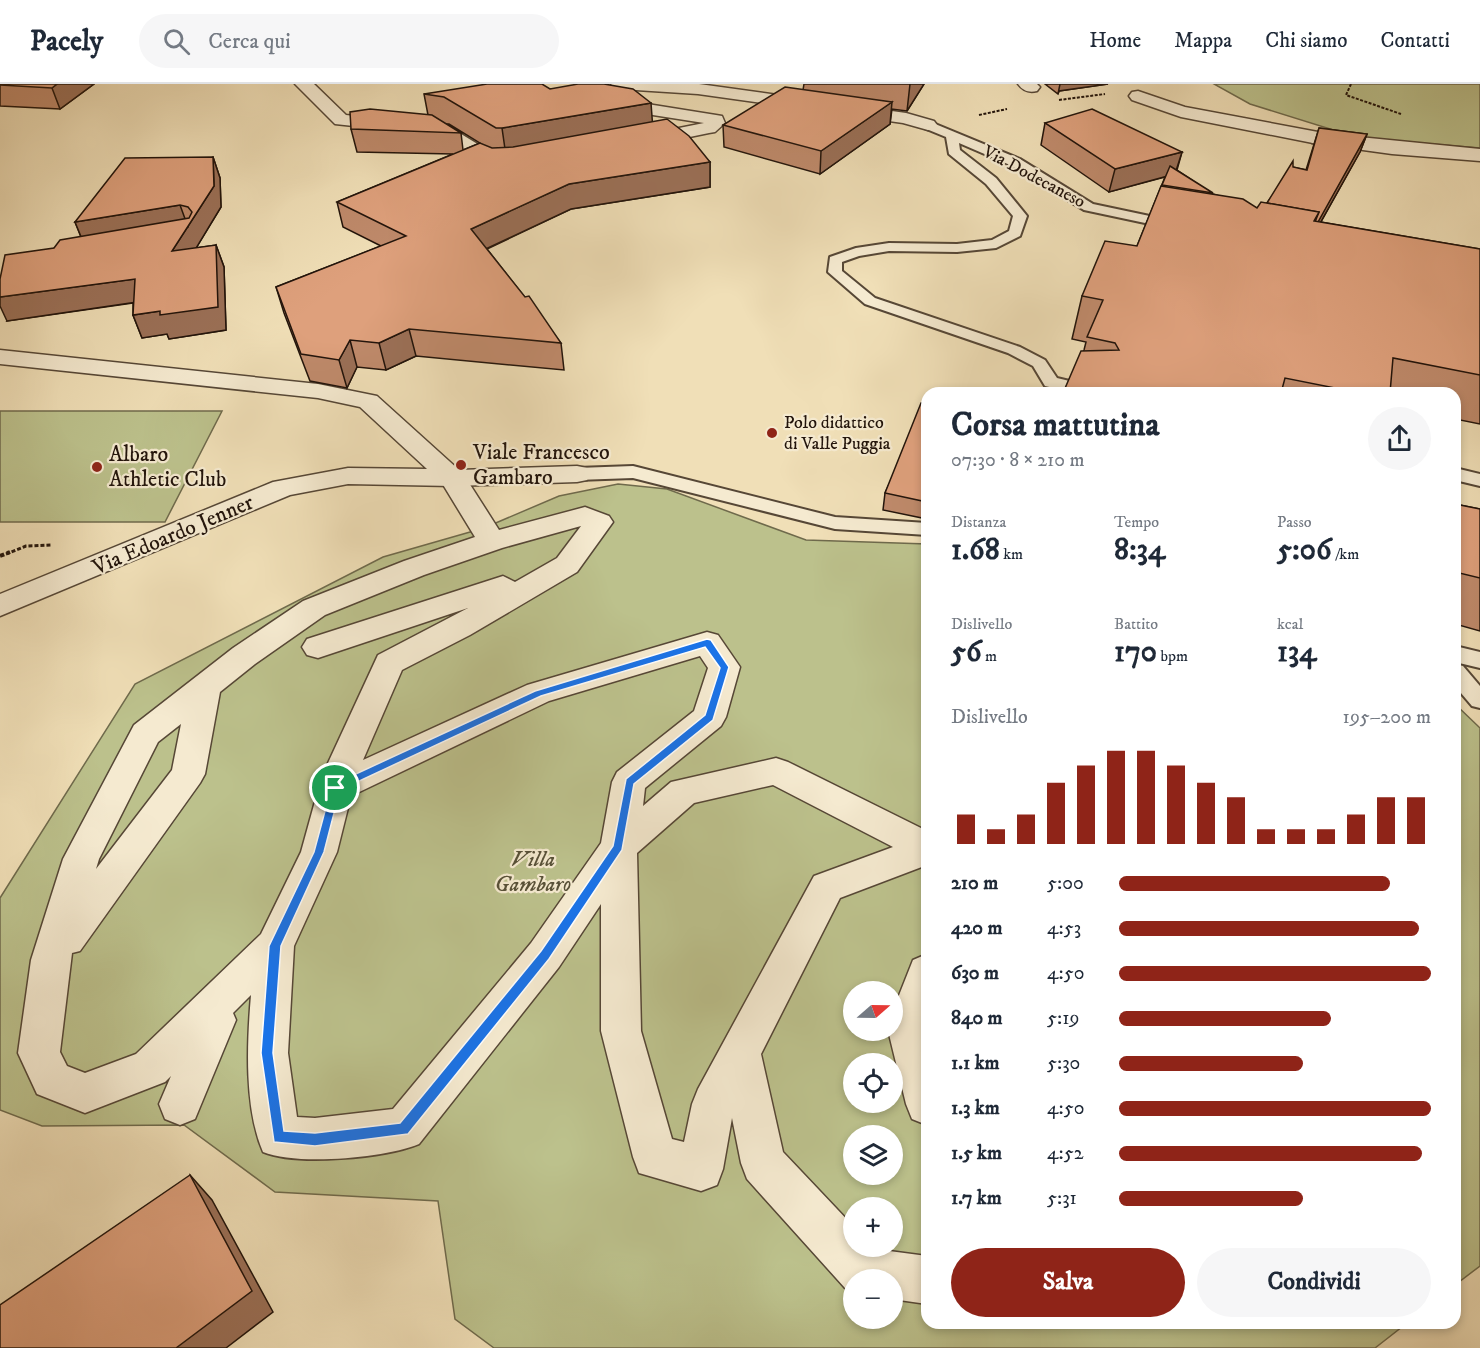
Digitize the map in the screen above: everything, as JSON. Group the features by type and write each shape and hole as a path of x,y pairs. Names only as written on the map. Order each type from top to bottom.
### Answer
{"street":[{"path":"304,84 341,120 442,130 498,165 524,162"},
{"path":"593,84 581,95 582,99 717,120 709,129 628,143"},
{"name":"Via Dodecaneso","path":"620,84 701,86 906,118 928,125"},
{"path":"1138,96 1181,112 1317,138 1392,148 1480,155"},
{"path":"0,357 318,391 368,401 452,478 492,541"},
{"path":"452,478 577,474"},
{"name":"Via Edoardo Jenner","path":"0,606 283,488 348,476 452,478"},
{"path":"585,516 598,522 567,565 459,627 389,663 335,788 319,852 275,946 150,1068 85,1094 52,1080 39,1053 51,960 81,859 146,734 244,656 314,608 414,568 492,541 585,516"},
{"path":"318,647 567,565"},
{"path":"335,788 538,693 707,643 724,667 709,717 629,782 619,847 621,1031 655,1157 701,1169 713,1104 826,887 921,851"},
{"path":"51,960 188,774 205,687"},
{"path":"275,946 267,1053 278,1137 315,1139 404,1129 545,955 619,847 683,792 776,771 921,846"},
{"path":"921,989 908,1027 921,1080"},
{"path":"180,1104 216,1020"},
{"path":"740,1052 763,1163 862,1271 921,1279"}],"lane":[{"name":"Via Dodecaneso","path":"928,125 1015,162 1089,207 1197,229"},
{"path":"952,134 954,151 991,181 1020,216 1015,233 996,244 957,248 889,247 856,252 835,260 835,272 870,301 1014,350 1040,363 1046,387"},
{"path":"577,474 633,472 835,523 921,529"},
{"path":"1461,475 1480,480"},
{"path":"1461,655 1480,660"},
{"path":"1461,679 1480,700"}],"path":[{"path":"1352,84 1346,95 1404,115"}],"green space":[{"path":"1214,84 1480,84 1480,148 1359,138 1250,104"},
{"name":"Albaro Athletic Club","path":"0,411 222,411 165,522 0,522"},
{"name":"Villa Gambaro","path":"618,484 667,489 806,540 921,544 921,1329 1399,1329 1375,1348 494,1348 455,1319 438,1201 275,1192 184,1125 42,1126 0,1110 0,898 135,684 383,557 484,528 559,496"},
{"path":"1461,710 1480,728 1480,1266 1461,1280"}],"building":[{"path":"0,84 57,84 52,88"},
{"path":"487,84 542,84 550,89 578,84 604,84 633,89 651,103 496,128 444,97 424,94"},
{"path":"785,87 892,102 821,151 723,125"},
{"path":"370,109 432,115 461,133 351,129 350,112"},
{"path":"1092,109 1182,152 1115,169 1045,123"},
{"path":"667,119 689,136 710,162 569,184 471,229 525,297 529,296 561,343 409,329 379,343 350,340 339,360 301,354 276,287 406,236 337,202 480,143 492,148 513,147"},
{"path":"1319,128 1367,134 1318,222 1315,222 1319,212 1267,203 1293,161 1293,167 1307,170"},
{"path":"213,157 214,186 172,251 216,245 218,307 160,315 160,311 133,315 135,279 0,297 0,279 5,255 54,248 60,240 189,218 192,212 188,207 180,205 75,222 125,158"},
{"path":"1170,166 1213,193 1162,185"},
{"path":"1161,186 1243,199 1257,208 1261,202 1319,212 1314,221 1480,249 1480,375 1393,358 1391,387 1330,387 1285,378 1283,387 1066,387 1081,351 1119,350 1115,343 1087,337 1103,300 1082,296 1105,241 1137,246"},
{"path":"921,403 921,501 885,493"},
{"path":"1461,505 1480,509 1480,578 1461,573"},
{"path":"190,1175 252,1291 176,1348 0,1348 0,1305"}],"place":[{"name":"Polo didattico di Valle Puggia","path":"772,433"},
{"name":"Viale Francesco Gambaro","path":"461,465"},
{"name":"Albaro Athletic Club","path":"97,467"}],"route":[{"path":"707,643 724,667 709,717 629,782 619,847 545,955 404,1129 315,1139 278,1137 267,1053 275,946 319,852 335,788 538,693 707,643"}]}
